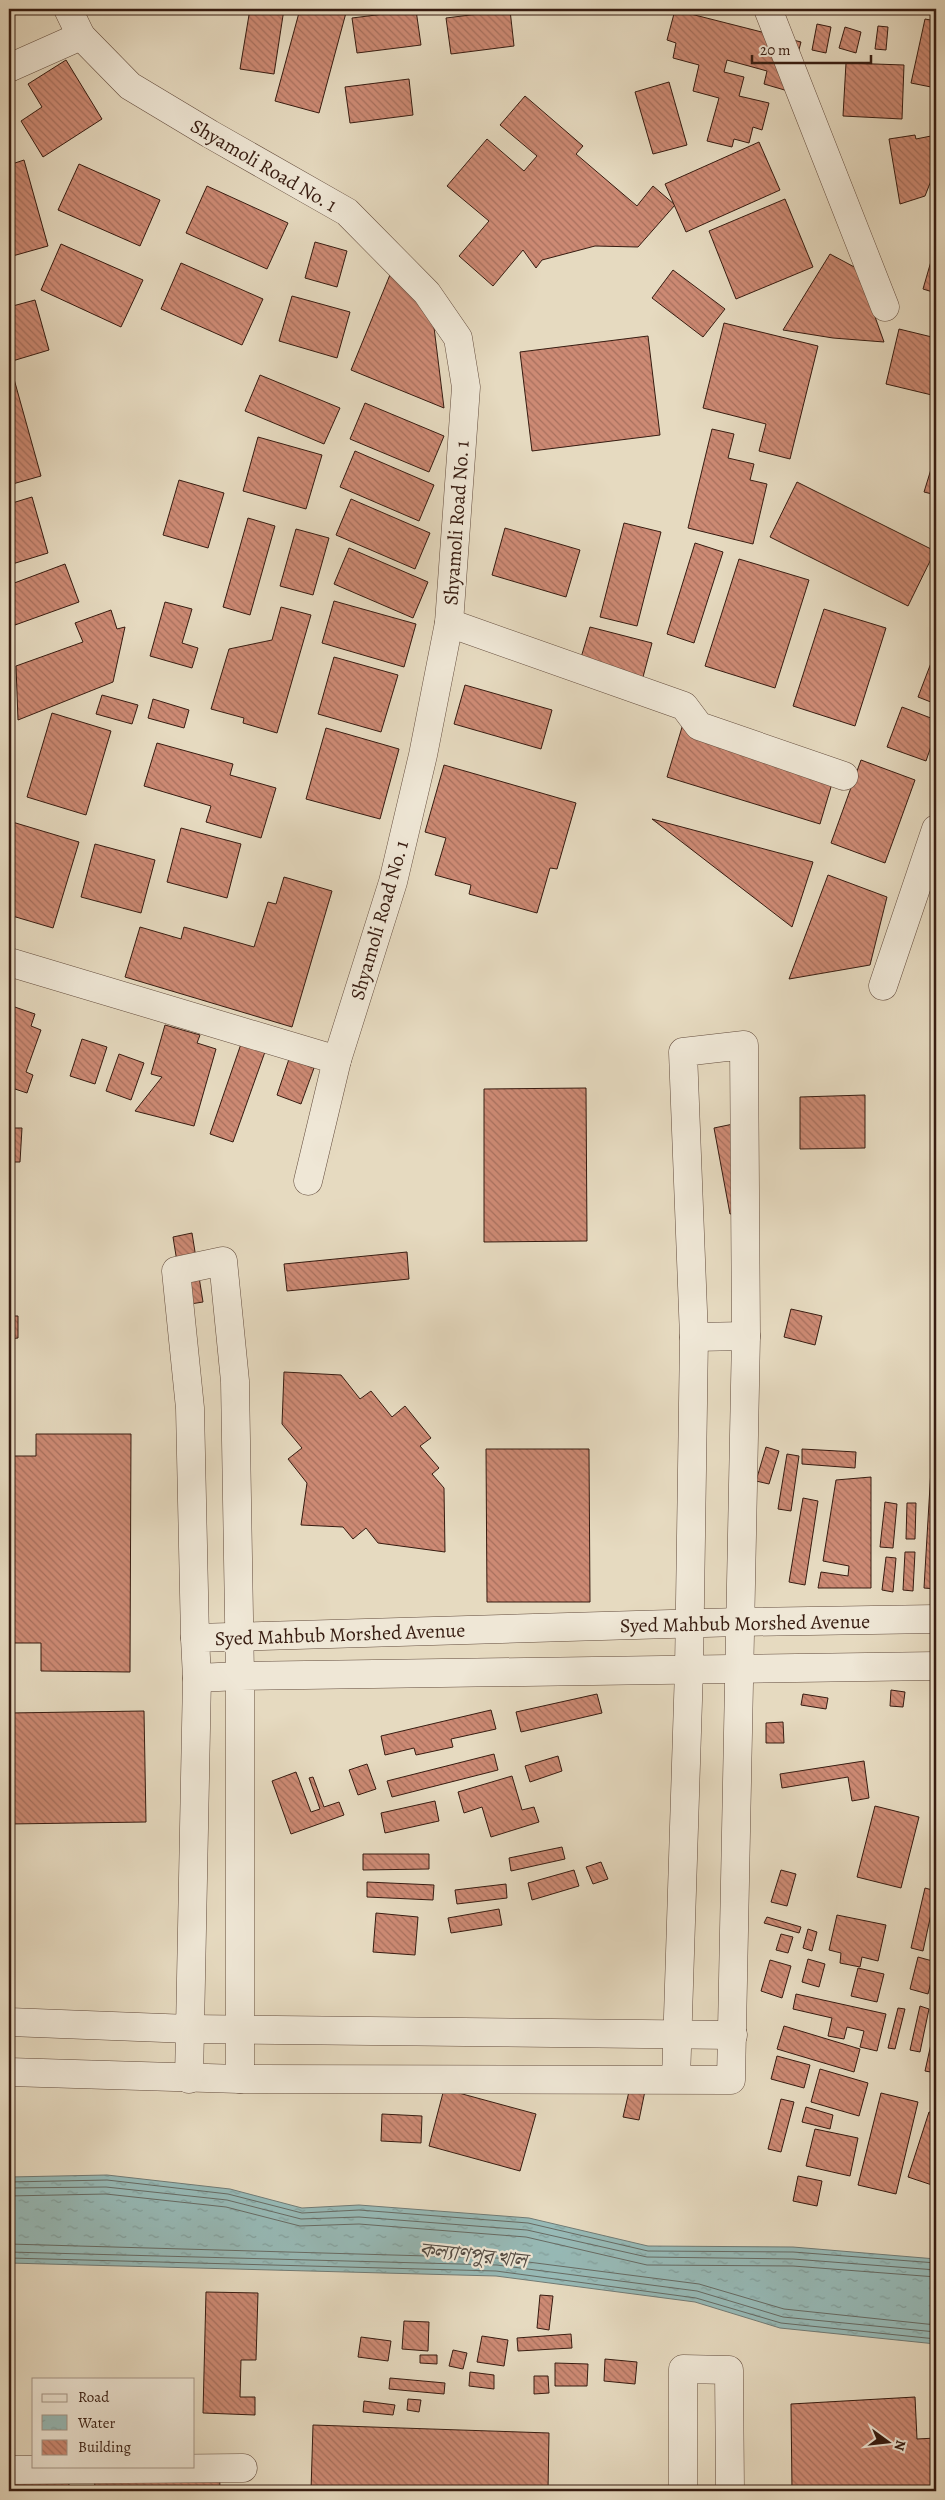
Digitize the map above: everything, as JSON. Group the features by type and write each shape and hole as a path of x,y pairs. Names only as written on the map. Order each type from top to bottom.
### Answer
{"street":[{"name":"Shyamoli Road No. 1","path":"68,9 81,36 130,86 347,212 427,293 458,338 466,387 449,623 423,756 393,882 337,1060 308,1181"},
{"path":"768,9 885,307"},
{"path":"9,68 81,36"},
{"path":"449,623 684,706 699,726 844,776"},
{"path":"883,986 936,829"},
{"path":"9,962 337,1060"},
{"path":"9,2072 240,2079 676,2080 731,2080 746,1336 744,1045 683,1052 694,1337 689,1669 679,2035 676,2080"},
{"path":"195,1638 190,1408 176,1271 223,1261 235,1381 240,1676 240,2079"},
{"path":"694,1337 746,1336"},
{"name":"Syed Mahbub Morshed Avenue","path":"189,2078 197,1678 195,1638 739,1622 936,1619"},
{"path":"197,1678 936,1666"},
{"path":"9,2022 241,2030 733,2035"},
{"path":"683,2491 683,2369 729,2370 730,2491"},
{"path":"9,2470 243,2468"}],"water":[{"name":"কল্যাণপুর খাল","path":"107,2175 230,2189 302,2208 359,2205 529,2218 648,2246 793,2247 936,2259 936,2344 780,2328 695,2302 496,2276 9,2263 9,2177"}],"building":[{"path":"250,9 284,9 274,74 240,69"},
{"path":"300,9 347,9 319,113 275,101"},
{"path":"721,9 768,9 767,15"},
{"path":"416,10 421,45 357,53 352,18"},
{"path":"510,10 514,46 451,54 446,18"},
{"path":"675,10 801,42 788,91 764,84 767,71 727,60 724,72 744,77 739,96 769,103 762,130 753,127 749,143 734,139 732,147 707,141 719,98 693,91 699,65 673,58 676,43 667,40"},
{"path":"925,19 936,21 936,88 911,83"},
{"path":"817,24 831,27 826,53 812,50"},
{"path":"878,26 888,27 886,50 875,49"},
{"path":"845,27 861,32 856,53 839,48"},
{"path":"66,60 102,119 43,157 21,121 42,107 28,84"},
{"path":"846,63 904,65 902,119 843,116"},
{"path":"409,79 413,115 350,123 345,87"},
{"path":"669,82 687,145 653,154 635,92"},
{"path":"525,96 583,146 576,154 637,206 653,186 675,205 638,247 595,246 542,260 536,268 523,250 493,286 459,256 489,221 447,186 487,139 524,171 537,156 500,125"},
{"path":"915,135 916,139 936,135 936,168 925,196 900,204 889,139"},
{"path":"759,142 780,190 686,232 665,184"},
{"path":"24,160 48,246 9,257 9,165"},
{"path":"79,164 160,200 140,246 58,210"},
{"path":"207,186 288,223 267,269 186,233"},
{"path":"785,199 813,267 736,299 709,231"},
{"path":"315,242 347,251 337,287 305,278"},
{"path":"61,244 143,280 121,327 41,290"},
{"path":"936,244 936,293 923,289"},
{"path":"830,254 858,269 884,342 833,338 783,330"},
{"path":"181,263 263,299 242,345 161,309"},
{"path":"394,265 430,295 444,408 351,370"},
{"path":"673,270 725,309 703,337 652,298"},
{"path":"292,296 350,312 337,358 279,341"},
{"path":"35,300 49,350 9,362 9,307"},
{"path":"724,323 818,346 790,459 759,451 766,424 703,408"},
{"path":"899,329 936,338 936,396 886,384"},
{"path":"648,336 660,435 532,451 520,352"},
{"path":"260,375 340,408 324,444 245,411"},
{"path":"14,379 41,476 9,485 9,381"},
{"path":"365,403 444,436 429,472 350,439"},
{"path":"712,429 734,434 728,458 754,464 750,480 767,484 753,544 688,528"},
{"path":"258,437 322,455 306,509 243,491"},
{"path":"355,451 434,485 419,521 340,487"},
{"path":"936,453 936,495 924,492"},
{"path":"179,480 224,493 208,548 163,535"},
{"path":"797,482 935,551 908,606 770,537"},
{"path":"32,497 48,553 9,565 9,504"},
{"path":"351,499 430,533 415,569 336,535"},
{"path":"248,518 275,526 250,615 223,607"},
{"path":"624,523 661,532 637,626 600,617"},
{"path":"505,528 580,550 566,597 492,575"},
{"path":"296,529 329,538 313,595 280,586"},
{"path":"695,543 723,552 694,643 667,634"},
{"path":"349,548 428,582 413,618 334,584"},
{"path":"739,559 809,580 775,688 705,666"},
{"path":"65,564 79,602 15,625 9,608 9,585"},
{"path":"334,601 416,624 404,667 322,643"},
{"path":"165,602 192,609 182,643 198,648 192,668 150,656"},
{"path":"281,607 311,615 277,733 243,723 244,718 211,709 229,649 272,640"},
{"path":"824,609 886,628 855,726 793,706"},
{"path":"111,610 117,629 125,627 113,682 18,720 16,666 83,642 75,623"},
{"path":"590,627 652,643 643,677 580,661"},
{"path":"334,657 398,675 381,732 318,714"},
{"path":"931,663 936,665 936,704 918,697"},
{"path":"465,685 552,710 541,749 454,724"},
{"path":"102,695 138,705 132,724 96,714"},
{"path":"153,699 189,710 184,728 148,718"},
{"path":"902,707 936,720 936,732 926,761 887,747"},
{"path":"52,713 111,731 86,815 27,797"},
{"path":"686,714 839,760 820,824 667,777"},
{"path":"326,728 399,749 380,819 306,799"},
{"path":"157,743 233,764 230,775 276,788 261,838 206,822 211,806 144,786"},
{"path":"861,760 915,780 885,863 831,843"},
{"path":"444,765 576,803 557,869 550,868 537,913 469,894 471,885 435,875 446,838 425,832"},
{"path":"652,819 813,862 792,927"},
{"path":"9,821 79,842 53,928 9,915"},
{"path":"181,828 241,844 227,898 167,882"},
{"path":"95,844 155,860 141,913 81,897"},
{"path":"828,875 887,897 870,965 789,979"},
{"path":"284,877 332,891 292,1027 125,977 140,927 181,939 184,927 254,947 268,902 276,904"},
{"path":"9,1005 35,1014 31,1026 41,1030 26,1072 33,1075 27,1093 9,1087"},
{"path":"165,1025 200,1035 197,1043 216,1049 194,1126 135,1111 162,1077 151,1074"},
{"path":"82,1039 107,1047 95,1084 70,1076"},
{"path":"242,1041 266,1049 233,1142 210,1134"},
{"path":"119,1054 144,1063 131,1100 106,1091"},
{"path":"289,1059 314,1068 301,1104 277,1095"},
{"path":"586,1088 587,1241 484,1242 484,1089"},
{"path":"865,1095 865,1148 800,1149 800,1097"},
{"path":"738,1123 754,1210 730,1214 714,1128"},
{"path":"9,1128 22,1128 20,1162 9,1162"},
{"path":"192,1233 203,1302 184,1305 173,1237"},
{"path":"407,1252 409,1279 287,1291 284,1264"},
{"path":"791,1309 822,1316 815,1345 784,1337"},
{"path":"9,1316 18,1316 18,1338 9,1339"},
{"path":"284,1372 341,1375 360,1399 371,1391 392,1417 405,1406 431,1438 420,1446 439,1468 432,1474 444,1488 445,1552 378,1543 366,1528 353,1539 343,1527 301,1525 307,1483 288,1459 302,1448 282,1424"},
{"path":"36,1434 131,1434 130,1672 41,1671 41,1643 9,1643 9,1456 36,1456"},
{"path":"933,1435 936,1435 936,1589 924,1588"},
{"path":"766,1447 779,1451 769,1484 756,1481"},
{"path":"486,1449 589,1449 590,1602 487,1602"},
{"path":"802,1449 856,1452 855,1468 802,1464"},
{"path":"787,1454 799,1456 791,1511 778,1509"},
{"path":"871,1477 871,1588 818,1588 821,1572 848,1576 849,1566 823,1561 836,1480"},
{"path":"803,1498 818,1501 805,1585 789,1582"},
{"path":"885,1502 897,1504 893,1548 880,1547"},
{"path":"907,1503 916,1503 915,1539 906,1539"},
{"path":"905,1552 915,1552 913,1591 903,1590"},
{"path":"886,1557 896,1558 893,1592 882,1590"},
{"path":"891,1690 905,1692 903,1707 890,1706"},
{"path":"597,1694 602,1713 521,1732 516,1712"},
{"path":"803,1694 828,1698 826,1709 801,1705"},
{"path":"491,1710 496,1729 451,1739 453,1747 416,1755 414,1748 385,1755 381,1736"},
{"path":"144,1711 146,1822 9,1824 9,1713"},
{"path":"783,1722 784,1743 766,1743 766,1723"},
{"path":"494,1754 498,1770 392,1797 387,1781"},
{"path":"558,1756 562,1771 530,1782 525,1766"},
{"path":"864,1761 869,1798 852,1801 848,1777 782,1788 780,1774"},
{"path":"367,1764 376,1789 358,1795 349,1770"},
{"path":"296,1772 311,1812 320,1809 309,1778 313,1777 324,1807 339,1802 344,1815 291,1834 272,1781"},
{"path":"512,1776 522,1810 534,1807 539,1822 491,1837 482,1807 464,1813 458,1792"},
{"path":"435,1801 439,1821 385,1833 381,1813"},
{"path":"875,1806 919,1817 901,1888 857,1877"},
{"path":"562,1847 565,1859 511,1871 509,1858"},
{"path":"363,1854 429,1854 429,1869 363,1870"},
{"path":"601,1862 608,1879 593,1884 586,1867"},
{"path":"574,1870 579,1886 532,1900 528,1883"},
{"path":"781,1870 796,1874 787,1906 771,1902"},
{"path":"367,1882 434,1885 433,1900 367,1897"},
{"path":"506,1884 507,1898 457,1904 455,1890"},
{"path":"925,1888 936,1891 923,1951 911,1948"},
{"path":"499,1909 502,1925 451,1933 448,1918"},
{"path":"376,1913 418,1917 415,1955 373,1952"},
{"path":"837,1915 886,1925 878,1961 862,1957 860,1967 840,1963 841,1953 829,1950"},
{"path":"767,1917 801,1927 799,1933 764,1923"},
{"path":"808,1929 817,1932 812,1951 803,1948"},
{"path":"781,1934 793,1937 788,1953 776,1950"},
{"path":"918,1957 936,1962 928,1994 910,1989"},
{"path":"808,1959 825,1964 819,1987 802,1982"},
{"path":"770,1960 791,1966 782,1998 761,1991"},
{"path":"858,1968 884,1974 877,2002 851,1996"},
{"path":"796,1994 886,2014 877,2051 860,2047 864,2031 847,2027 844,2039 828,2036 832,2018 793,2009"},
{"path":"920,2006 929,2009 920,2052 910,2050"},
{"path":"898,2008 905,2009 895,2049 888,2048"},
{"path":"784,2026 860,2049 854,2072 777,2049"},
{"path":"936,2026 936,2073 925,2071"},
{"path":"777,2056 810,2065 804,2088 771,2079"},
{"path":"820,2069 868,2083 859,2116 811,2102"},
{"path":"631,2083 646,2086 639,2120 623,2117"},
{"path":"444,2089 536,2114 520,2171 429,2146"},
{"path":"881,2093 918,2102 896,2194 858,2185"},
{"path":"781,2099 794,2102 781,2152 768,2149"},
{"path":"806,2107 833,2115 830,2129 802,2122"},
{"path":"929,2112 936,2114 935,2186 908,2177"},
{"path":"382,2114 422,2116 421,2143 381,2141"},
{"path":"815,2129 858,2138 850,2176 806,2166"},
{"path":"798,2176 822,2181 817,2206 793,2201"},
{"path":"206,2292 258,2293 256,2360 241,2360 240,2397 255,2397 255,2415 203,2413"},
{"path":"540,2295 553,2296 549,2330 537,2328"},
{"path":"404,2321 429,2322 428,2351 402,2349"},
{"path":"571,2334 572,2348 518,2351 517,2338"},
{"path":"482,2336 508,2340 504,2366 477,2362"},
{"path":"361,2337 391,2341 388,2361 358,2357"},
{"path":"453,2350 467,2353 463,2369 449,2366"},
{"path":"420,2355 437,2355 437,2364 420,2363"},
{"path":"605,2359 637,2362 635,2384 604,2381"},
{"path":"555,2363 588,2364 587,2386 555,2386"},
{"path":"470,2372 494,2375 494,2389 469,2386"},
{"path":"534,2376 548,2376 549,2393 534,2394"},
{"path":"390,2378 445,2383 444,2394 389,2389"},
{"path":"915,2397 917,2439 936,2438 936,2491 792,2491 791,2404"},
{"path":"408,2399 421,2400 419,2412 407,2410"},
{"path":"364,2401 395,2405 393,2415 363,2412"},
{"path":"313,2425 549,2433 548,2491 311,2491"},
{"path":"219,2456 220,2489 95,2490 94,2468 195,2468 195,2458"},
{"path":"9,2460 32,2462 32,2468 69,2468 69,2491 9,2491"}]}
